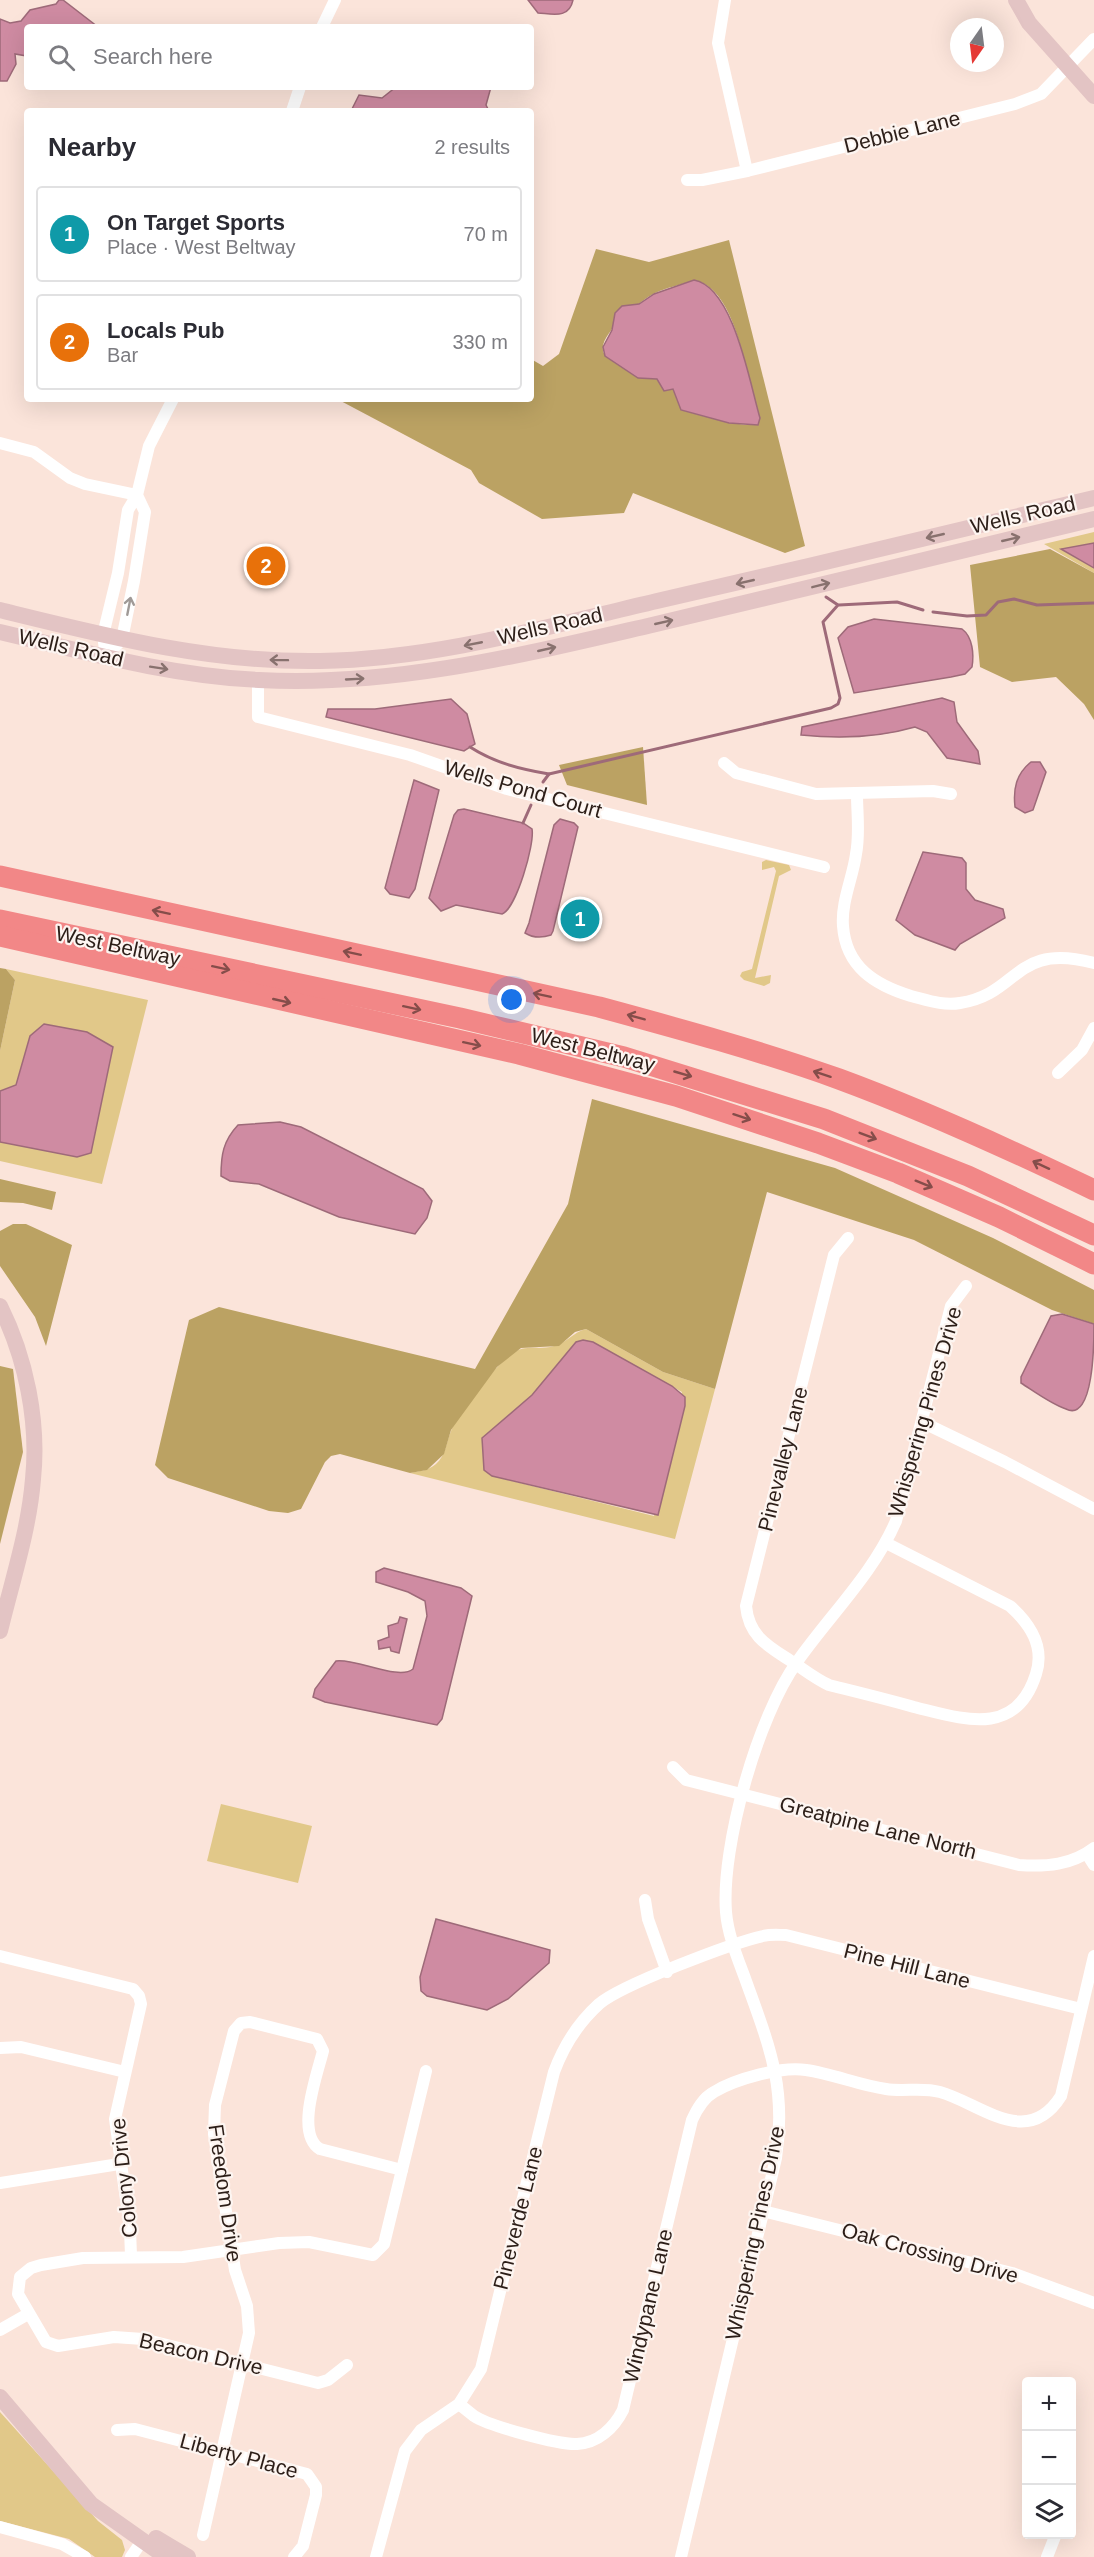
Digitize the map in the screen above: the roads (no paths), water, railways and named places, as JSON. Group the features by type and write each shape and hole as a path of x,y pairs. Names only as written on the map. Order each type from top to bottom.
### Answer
{"highway":[{"name":"West Beltway","path":"0,876 599,1008 687,1031 839,1079 1012,1151 1094,1190"},
{"name":"West Beltway","path":"0,920 460,1018 624,1057 824,1119 968,1176 1094,1235"},
{"path":"0,936 519,1054 676,1096 818,1143 898,1173 999,1217 1094,1264"}],"main road":[{"path":"1016,0 1029,23 1094,96"},
{"path":"1068,66 1094,89"},
{"name":"Wells Road","path":"0,610 103,635 212,656 320,661 384,657 481,642 1094,498"},
{"name":"Wells Road","path":"0,632 155,668 258,680 324,681 396,676 500,660 1094,519"},
{"path":"588,640 598,625 647,613 664,600"},
{"path":"0,1306 22,1368 34,1442 34,1478 29,1511 0,1631"},
{"path":"0,2397 51,2458 166,2557"},
{"path":"144,2537 189,2557"}],"street":[{"path":"323,24 335,0"},
{"path":"725,0 718,43 747,171"},
{"name":"Debbie Lane","path":"687,180 747,171 1015,104 1041,94 1094,39"},
{"path":"293,108 299,90"},
{"path":"106,657 103,635 118,573 128,510 137,495 149,447 172,402"},
{"path":"0,443 34,452 70,478 88,485 137,495"},
{"path":"106,657 122,639 145,512 137,495"},
{"name":"Wells Pond Court","path":"258,680 258,717 410,755 507,789 824,867"},
{"path":"724,763 736,774 804,792 857,794 933,791 951,794"},
{"path":"857,794 857,852 842,924 849,952 870,978 890,989 929,1001 960,1003 989,992 1034,962 1061,956 1094,963"},
{"path":"1058,1073 1082,1050 1094,1028"},
{"name":"Pinevalley Lane","path":"848,1238 834,1254 746,1606 752,1631 762,1643 815,1679 829,1685 965,1720 997,1718 1011,1711 1025,1699 1033,1684 1039,1653 1035,1637 1026,1621 1010,1606 886,1543"},
{"name":"Whispering Pines Drive","path":"681,2557 763,2211 779,2138 781,2117 777,2070 733,1946 726,1916 726,1876 744,1794 753,1755 767,1716 795,1664 886,1543 902,1504 951,1306 966,1286"},
{"path":"922,1422 1094,1509"},
{"name":"Greatpine Lane North","path":"674,1767 686,1780 1019,1865 1042,1867 1066,1863 1090,1851"},
{"path":"1090,1851 1094,1865"},
{"path":"645,1900 648,1919 667,1972"},
{"name":"Pine Hill Lane","path":"733,1946 760,1937 786,1935 1082,2010"},
{"name":"Pineverde Lane","path":"376,2557 405,2451 421,2430 459,2404 481,2369 554,2072 562,2051 572,2034 601,2002 622,1989 733,1946"},
{"name":"Colony Drive","path":"0,1956 134,1989 139,1996 141,2004 115,2119 119,2164 130,2229 131,2256"},
{"path":"1082,2010 1094,1956"},
{"name":"Windypane Lane","path":"459,2404 474,2416 496,2425 563,2443 577,2444 590,2441 604,2434 616,2423 623,2410 697,2109 715,2091 777,2070 805,2069 890,2090 938,2091 1003,2120 1031,2119 1044,2114 1061,2096 1082,2010"},
{"name":"Freedom Drive","path":"202,2535 249,2320 232,2250 213,2122 234,2031 241,2023 250,2022 311,2036 321,2044 323,2051 309,2116 309,2138 313,2145 320,2149 402,2170"},
{"path":"0,2048 21,2047 125,2072"},
{"path":"131,2256 183,2257 279,2242 309,2242 365,2256 373,2255 384,2244 426,2071"},
{"path":"0,2183 119,2164"},
{"name":"Oak Crossing Drive","path":"763,2211 1012,2274 1094,2303"},
{"name":"Beacon Drive","path":"131,2256 83,2258 31,2268 20,2277 17,2286 18,2294 46,2342 58,2346 128,2337 318,2383 328,2380 347,2365"},
{"path":"0,2330 28,2314"},
{"name":"Liberty Place","path":"117,2430 135,2428 300,2470 313,2479 316,2495 303,2546 294,2557"},
{"path":"0,2527 62,2544 85,2557"},
{"path":"131,2557 144,2537"},
{"path":"1047,2557 1054,2539"}],"waterway":[{"path":"470,747 508,765 549,774 831,708 838,704 840,698 823,622 838,605 826,597"},
{"path":"933,612 967,616 986,615 998,602 1014,599 1037,605 1094,603"},
{"path":"839,605 897,602 923,610"},
{"path":"543,782 549,774"},
{"path":"523,823 531,805"}],"place":[{"name":"Locals Pub","path":"266,566"},
{"name":"On Target Sports","path":"580,919"}]}
